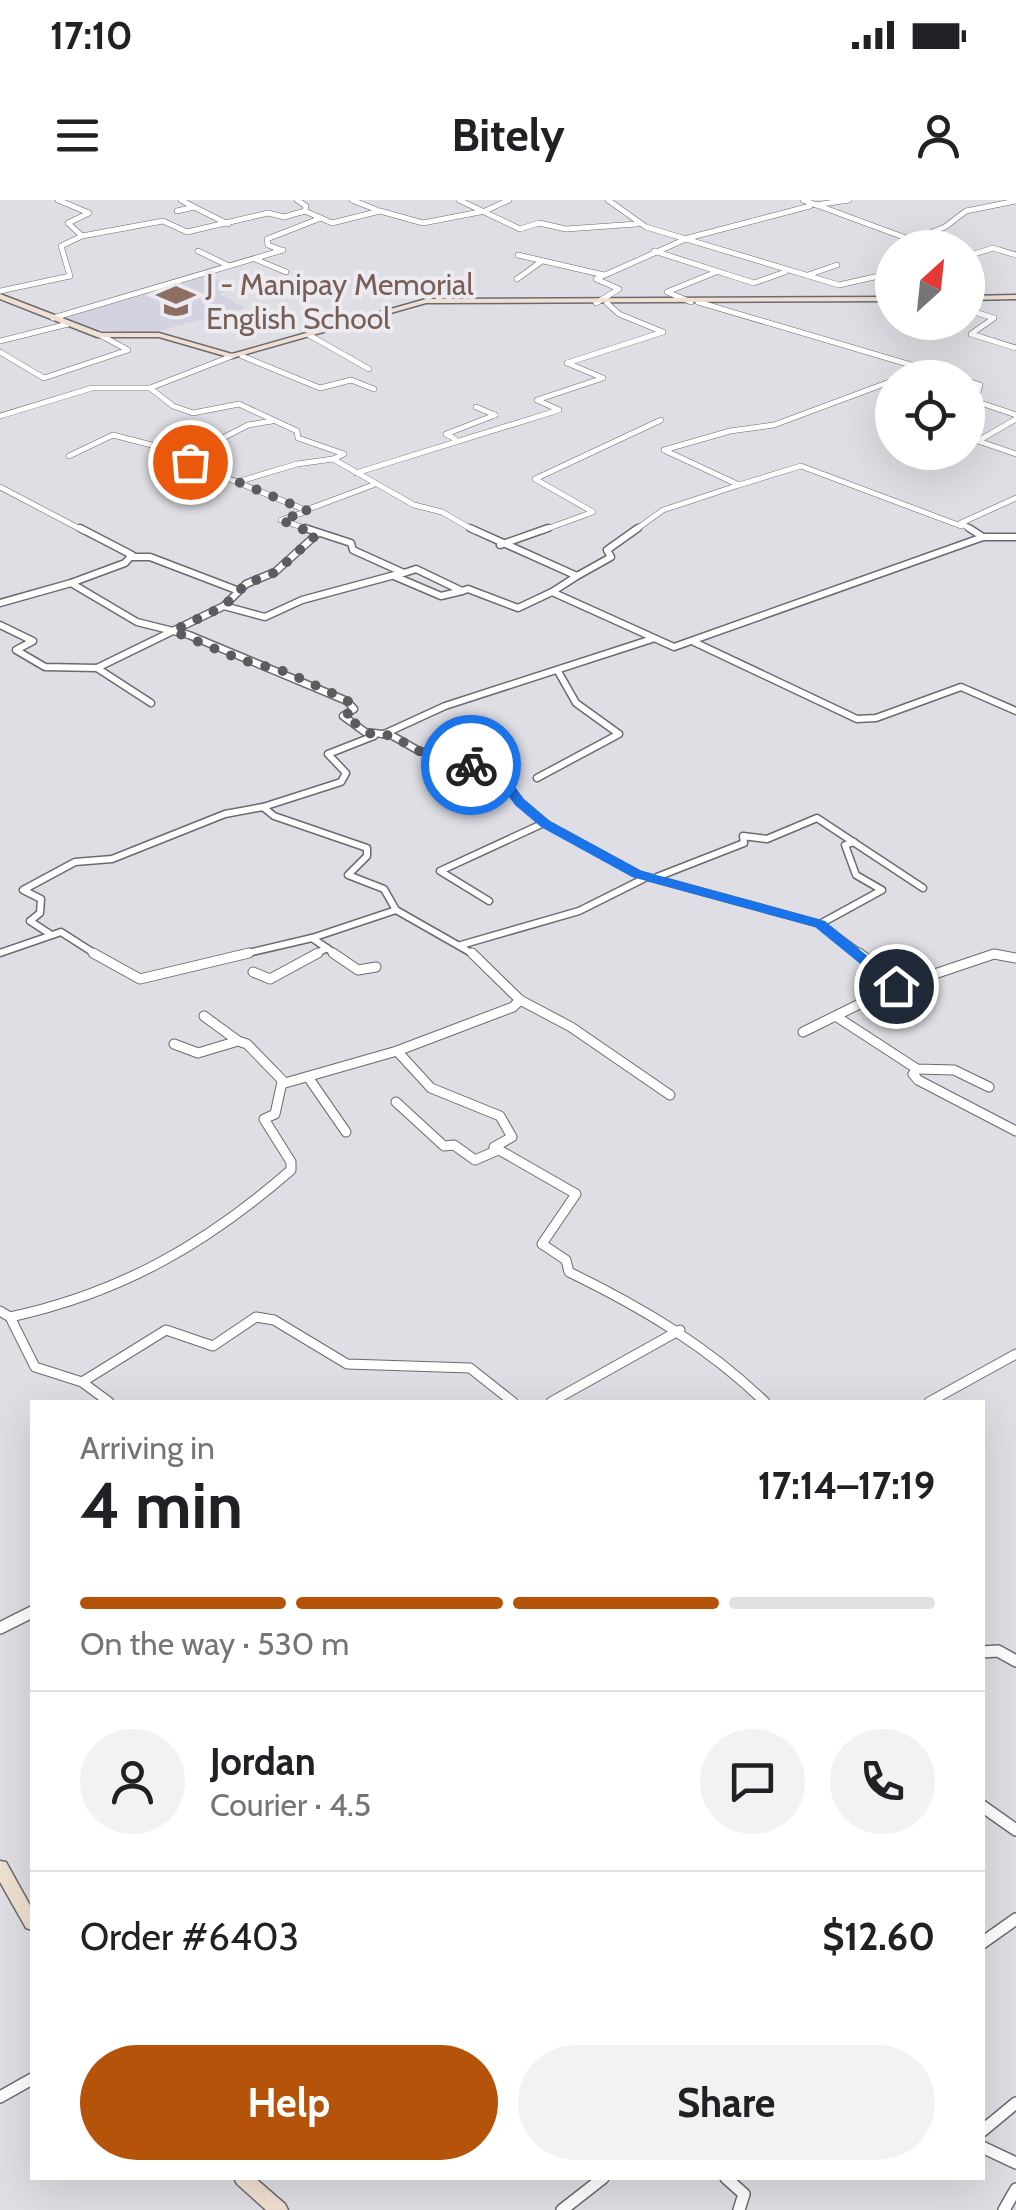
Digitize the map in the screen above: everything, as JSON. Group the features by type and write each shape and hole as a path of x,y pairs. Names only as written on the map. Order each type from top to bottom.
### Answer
{"street":[{"path":"58,200 89,213 68,223 82,236"},
{"path":"180,200 228,224"},
{"path":"296,200 306,206 305,212"},
{"path":"352,200 423,223 480,212 507,201"},
{"path":"459,200 520,229 539,223 566,230 637,224 839,285 875,279"},
{"path":"496,200 507,201"},
{"path":"608,200 634,217 637,224"},
{"path":"803,200 882,230"},
{"path":"596,303 619,288 596,282 654,251 688,238 849,200"},
{"path":"937,230 966,211 1016,201"},
{"path":"263,206 268,213"},
{"path":"177,211 194,207"},
{"path":"0,293 70,276 61,246 82,236 163,221 184,232 268,213 284,217 305,212 339,222 380,211"},
{"path":"53,318 286,251 268,245 268,239 322,218"},
{"path":"985,251 993,248 1016,254"},
{"path":"654,251 754,282 788,271"},
{"path":"198,252 230,266"},
{"path":"518,255 604,275"},
{"path":"255,259 286,272"},
{"path":"517,280 543,261"},
{"path":"805,276 837,265"},
{"path":"716,272 667,292 895,360"},
{"path":"856,285 868,299"},
{"path":"0,293 128,350 44,378 0,352"},
{"path":"985,298 1016,297"},
{"path":"0,416 92,388 150,388 237,356 426,301 875,299"},
{"path":"488,404 476,408 494,415 446,434 462,443 560,410 537,400 604,378 567,364 663,332 620,314 607,303"},
{"path":"0,342 68,324"},
{"path":"309,334 369,368"},
{"path":"100,335 159,335 237,356 320,388 352,380 374,389"},
{"path":"985,338 1016,348"},
{"path":"739,485 664,450 774,425 875,387"},
{"path":"150,388 173,406 194,413 239,404 297,431 298,438 346,452 304,466 293,463 238,482"},
{"path":"985,405 1016,417"},
{"path":"1016,417 978,441 1016,454"},
{"path":"69,456 113,435 190,456 248,425 272,420"},
{"path":"500,545 593,512 535,480 662,420"},
{"path":"356,473 456,440"},
{"path":"333,459 414,505 442,512 500,545 577,576"},
{"path":"190,462 306,510"},
{"path":"373,485 281,520 316,535 351,543 352,550 441,596 468,589 518,608 611,558 607,550 663,510 801,466 983,537"},
{"path":"0,487 132,557"},
{"path":"962,526 1016,498"},
{"path":"0,626 33,642 16,650 44,667 97,668 224,606 240,591 276,572 316,535"},
{"path":"552,592 617,618 652,639 680,647 731,624 983,537 1016,536"},
{"path":"0,603 71,583 132,557 150,556 240,591"},
{"path":"224,606 265,616 302,600 416,569 462,591"},
{"path":"71,583 137,622 286,672 347,700 354,710 344,716 374,736"},
{"path":"50,934 30,921 40,913 41,899 23,890 75,862 112,859 226,814 263,807 340,782 346,773 328,754 454,705 560,673 652,639"},
{"path":"694,642 857,719 876,718 961,687 1016,712"},
{"path":"97,668 151,703"},
{"path":"537,778 619,734 576,703 560,673"},
{"path":"384,734 505,782 519,802 544,823 652,877 820,924 896,986 804,1032"},
{"path":"263,807 274,816 367,848 367,856 348,875 384,889 396,910 461,946 520,1000 571,1027 670,1095"},
{"path":"461,946 559,920 652,877 744,844 743,836 767,839 818,818 924,888"},
{"path":"488,901 440,870 544,823"},
{"path":"820,924 882,890 856,874 845,845 854,842"},
{"path":"0,953 61,932 128,976 140,979 312,938 396,910"},
{"path":"312,938 358,970 376,967"},
{"path":"253,972 270,980 327,948"},
{"path":"890,979 902,985 918,983 994,954 1016,958"},
{"path":"282,1082 397,1051 513,1007 520,1000"},
{"path":"204,1016 238,1042 247,1044 282,1082"},
{"path":"837,1017 917,1069"},
{"path":"174,1044 198,1053 238,1042"},
{"path":"397,1051 434,1091 484,1104 510,1126 512,1138 494,1147 576,1194 567,1216 544,1236 542,1244 566,1260 570,1272 680,1330 733,1369 763,1400"},
{"path":"990,1087 936,1065 917,1069 913,1074 1016,1132"},
{"path":"308,1076 346,1132"},
{"path":"106,1400 82,1382 35,1367 5,1314 148,1277 237,1218 291,1170 277,1135 264,1119 275,1114 282,1082"},
{"path":"396,1102 444,1146 454,1145 475,1160 498,1150"},
{"path":"82,1382 166,1330 213,1346 256,1317 274,1320 347,1364 470,1368 510,1400"},
{"path":"556,1400 680,1330"},
{"path":"933,1400 1016,1354"},
{"path":"0,1628 30,1613"},
{"path":"985,1652 998,1651 1016,1661"},
{"path":"985,1808 1016,1830"},
{"path":"0,1867 27,1904"},
{"path":"985,1942 1016,1919"},
{"path":"0,2098 30,2080"},
{"path":"985,2128 1016,2103"},
{"path":"985,2148 1016,2163"},
{"path":"245,2180 279,2210"},
{"path":"562,2210 600,2180"},
{"path":"728,2180 744,2194 739,2210"},
{"path":"1004,2210 1016,2189"}],"shaded area":[{"name":"J - Manipay Memorial English School","path":"209,276 233,288 219,294 245,308 151,333 98,330 63,318"}],"way so far":[{"path":"190,462 308,511 281,520 316,535 276,572 246,584 224,606 173,631 189,634 242,660 286,672 347,700 354,710 344,716 365,732 391,735 419,751 438,753 471,765"}],"place":[{"name":"J - Manipay Memorial English School","path":"176,301"}],"route":[{"path":"471,765 505,782 519,802 546,824 637,874 656,876 820,924 896,986"}]}
